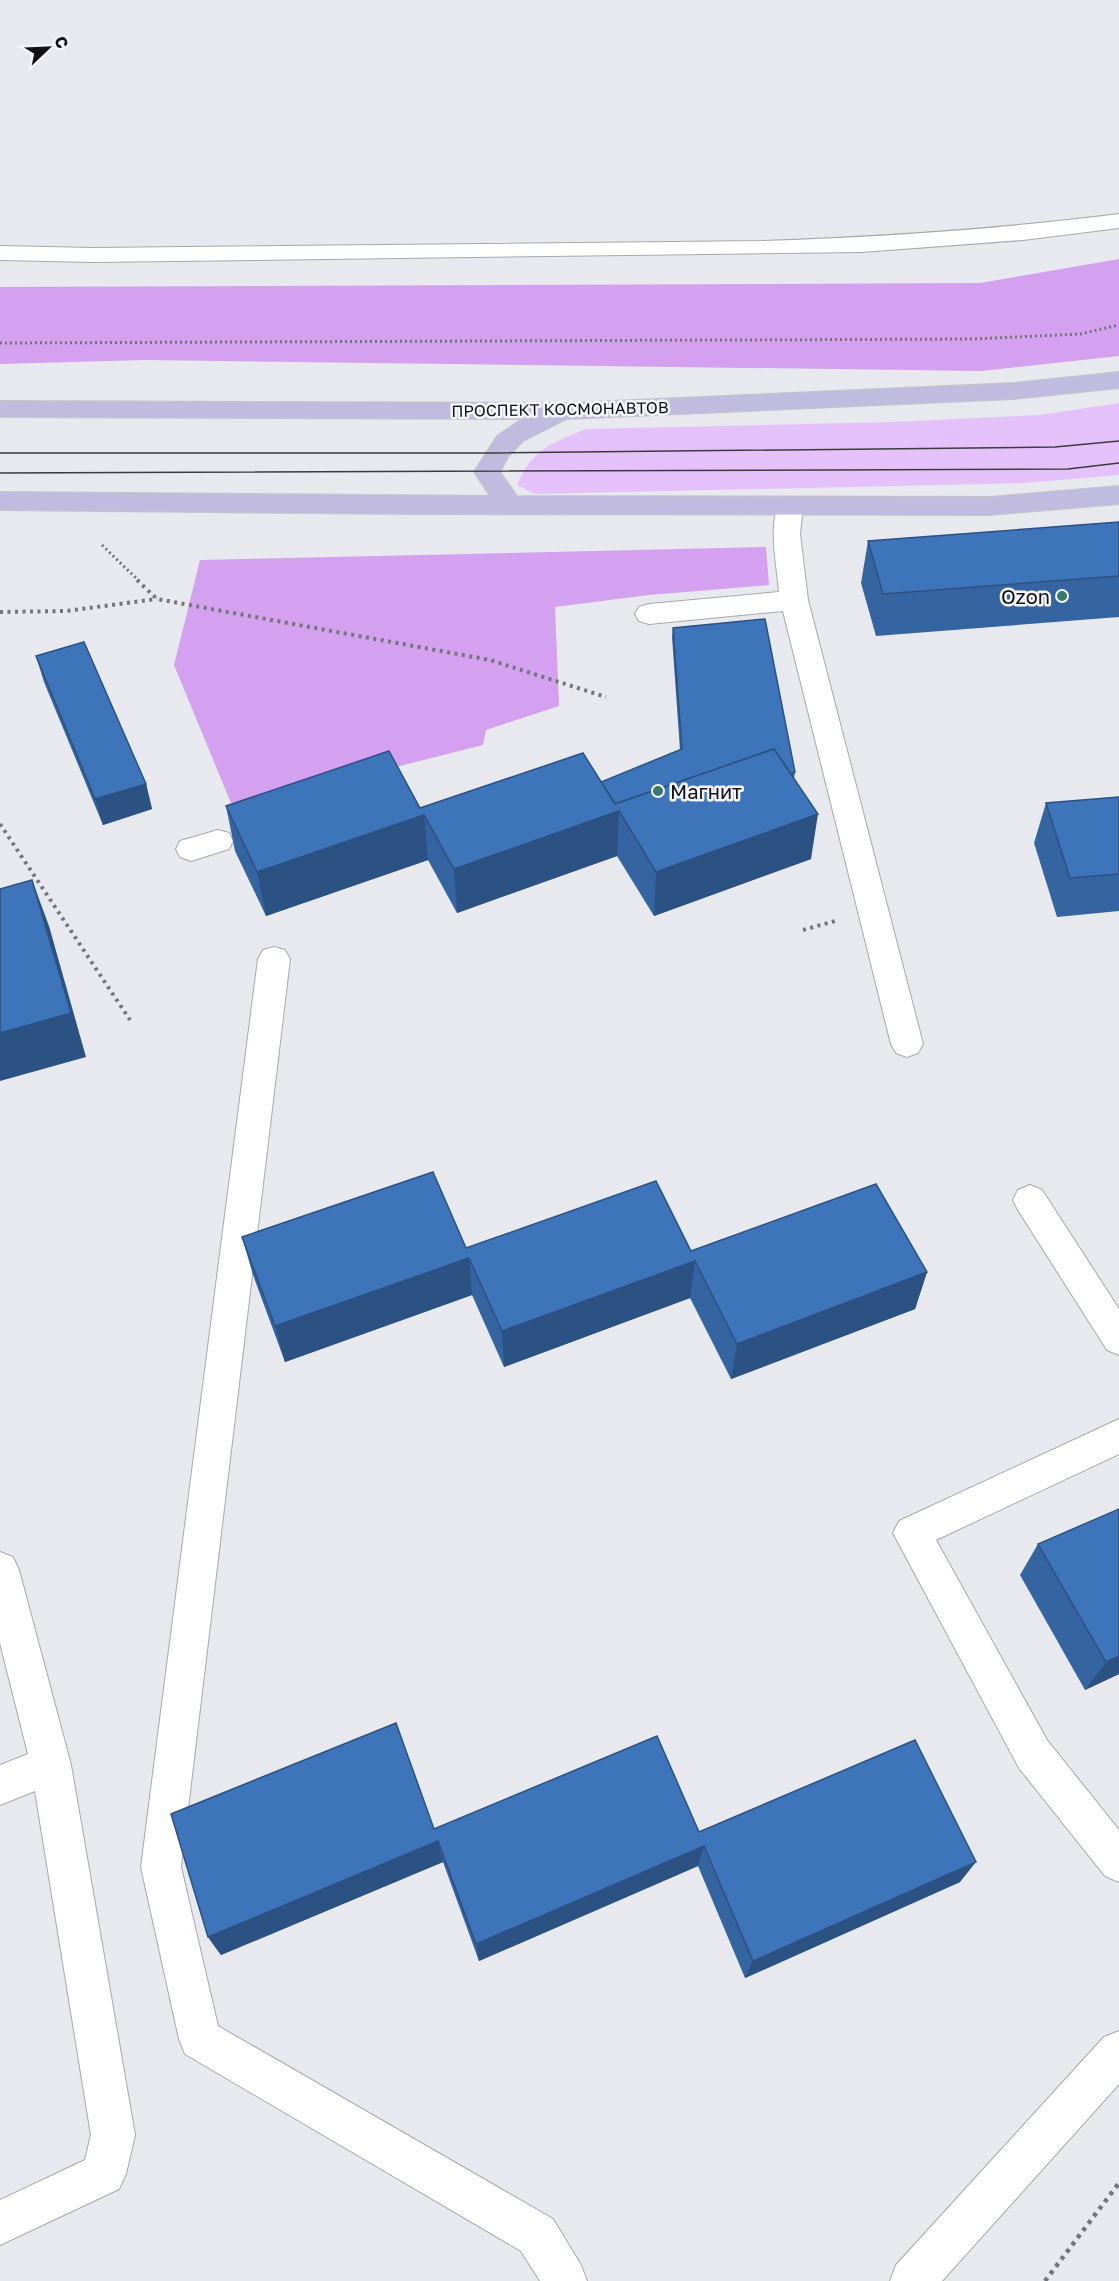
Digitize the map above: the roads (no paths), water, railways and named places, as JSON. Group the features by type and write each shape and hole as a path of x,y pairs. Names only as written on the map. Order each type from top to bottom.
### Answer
{"main road":[{"name":"ПРОСПЕКТ КОСМОНАВТОВ","path":"0,409 567,411 1014,391 1119,380"},
{"path":"509,506 487,472 494,453 529,424 567,411"},
{"path":"0,501 509,506 990,506 1119,495"}],"lane":[{"path":"0,253 93,255 762,249 922,241 1023,233 1119,221"},
{"path":"790,506 787,534 794,600 907,1044"},
{"path":"650,614 794,600"},
{"path":"274,959 161,1867 200,2039 537,2235 565,2281"},
{"path":"1030,1200 1119,1339"},
{"path":"1119,1436 912,1533 1033,1754 1119,1862"},
{"path":"0,1570 51,1764 113,2135 104,2174 0,2223"},
{"path":"0,1785 51,1764"},
{"path":"912,2281 1119,2052"}],"tram line":[{"path":"0,453 494,453 1055,447 1119,441"},
{"path":"0,473 1068,469 1119,463"}],"place":[{"name":"Ozon","path":"1062,596"},
{"name":"Магнит","path":"658,791"}]}
